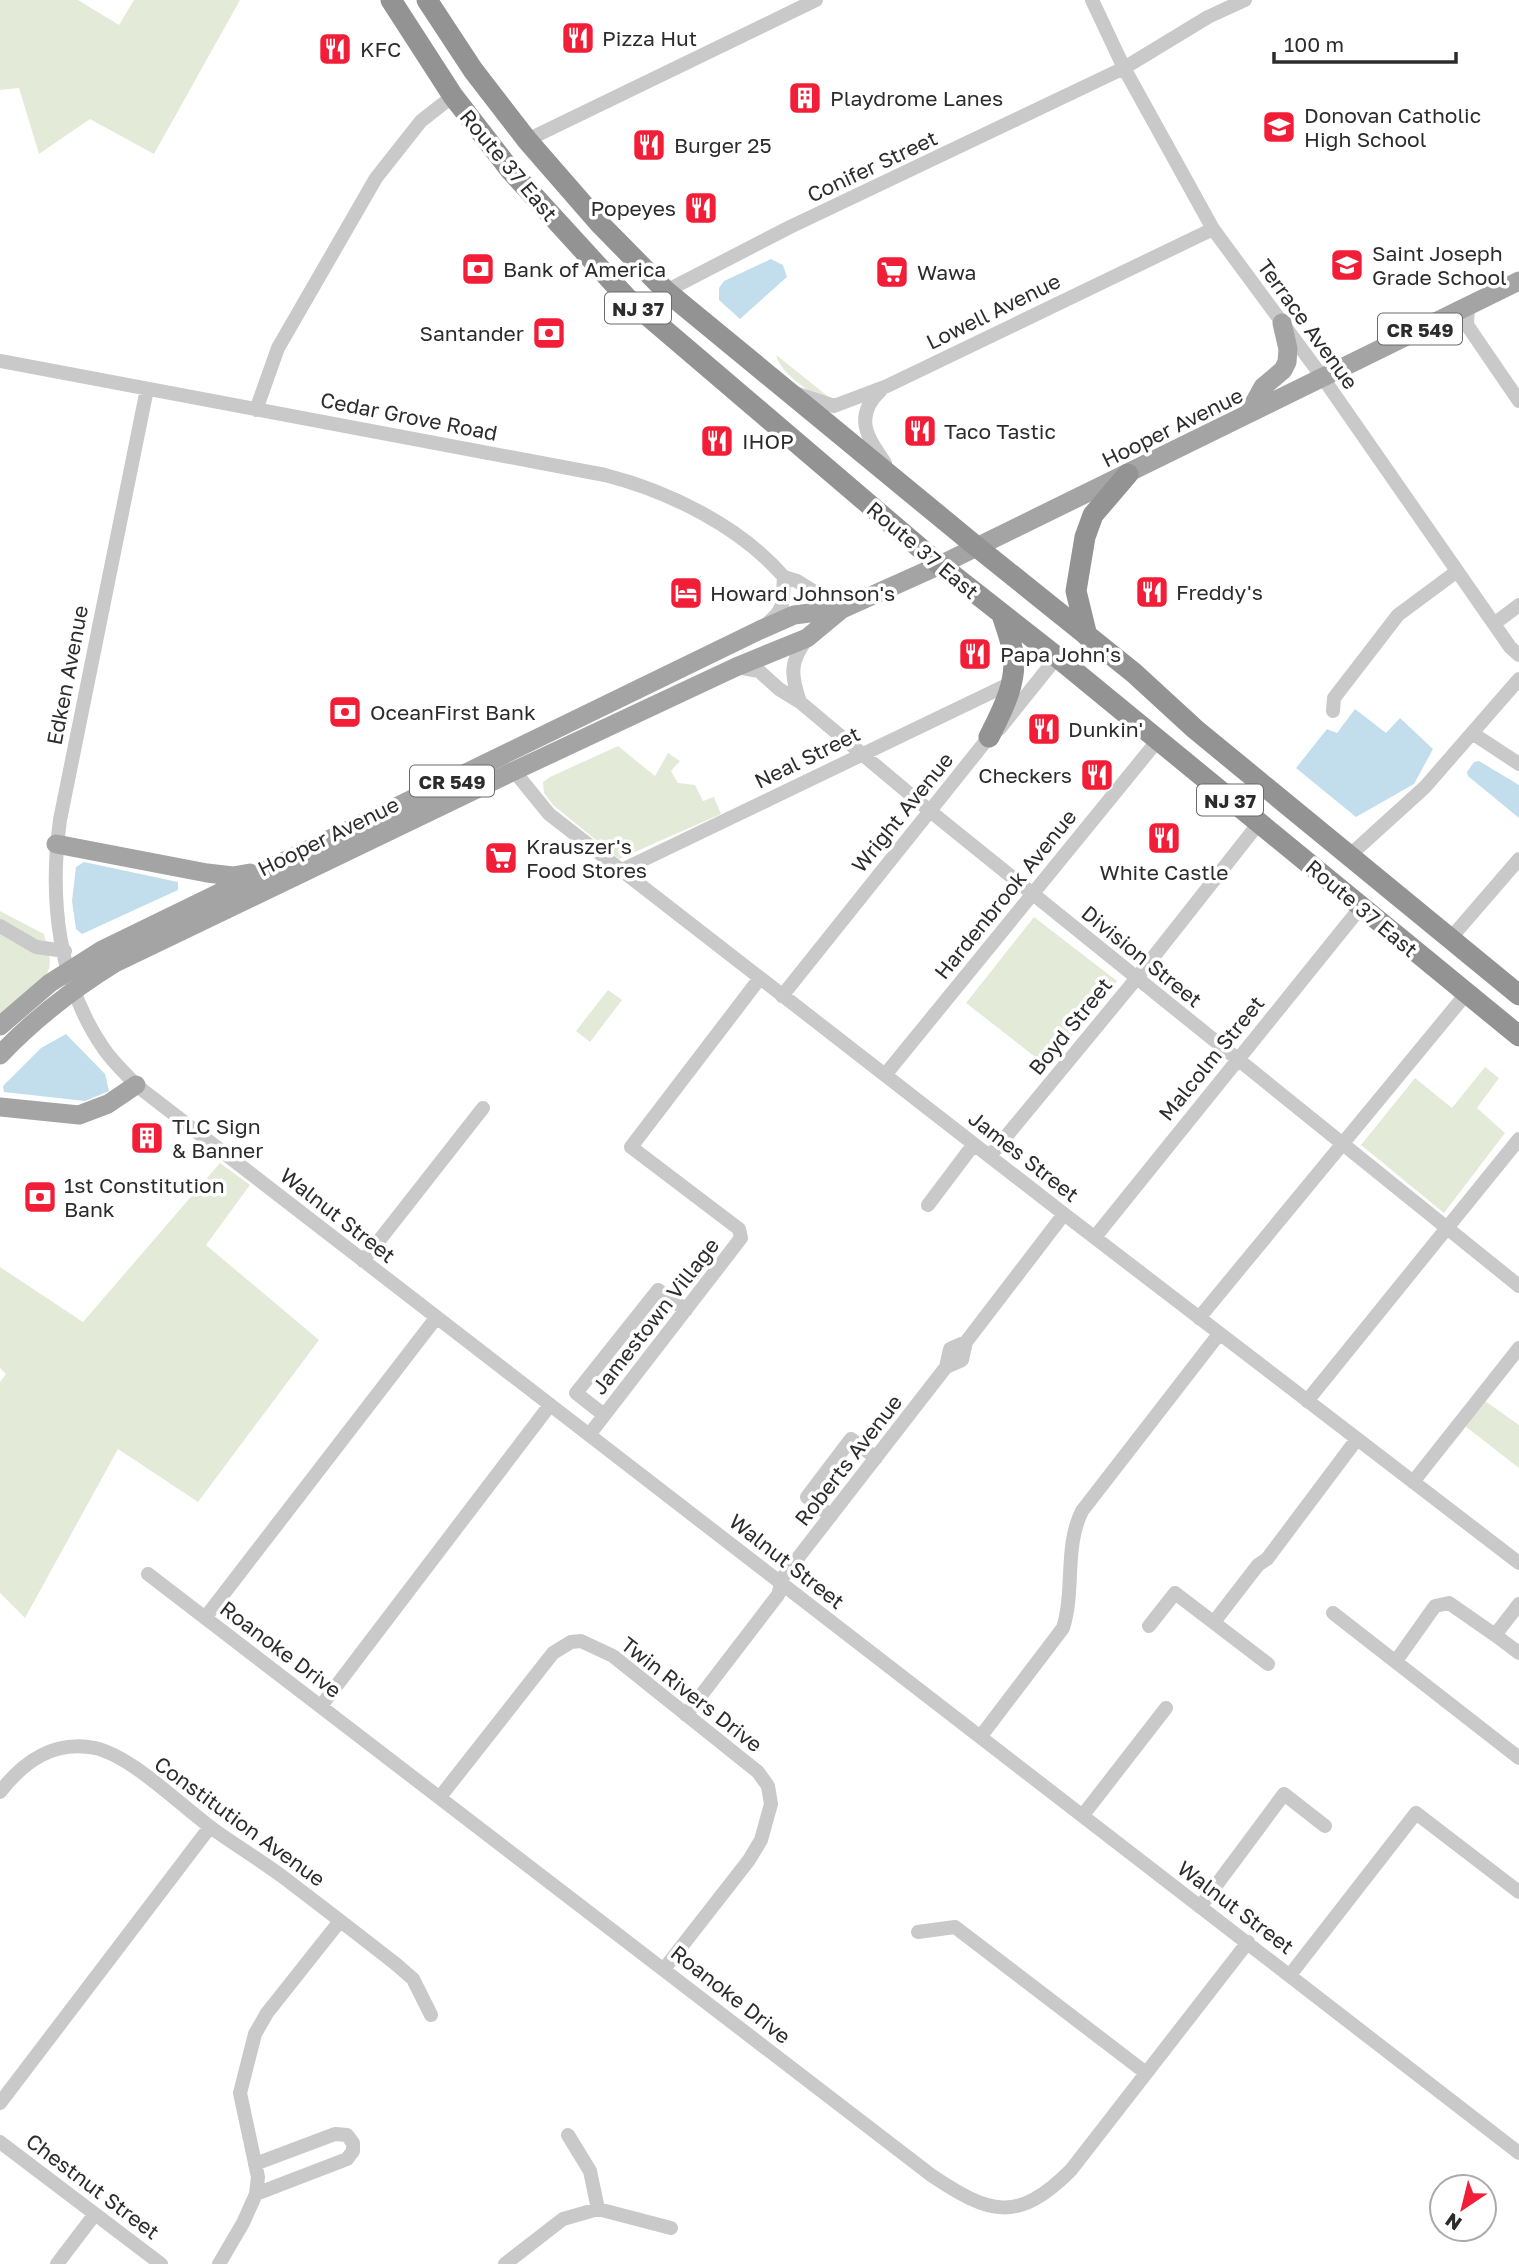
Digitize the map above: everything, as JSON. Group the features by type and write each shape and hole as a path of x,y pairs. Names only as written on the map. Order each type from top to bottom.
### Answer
{"highway":[{"name":"Route 37 East","path":"391,0 453,96 511,170 627,298 940,565 1057,657 1519,1036"},
{"name":"Route 37 East","path":"427,0 467,60 527,140 567,188 666,291 1133,673 1195,729 1519,995"},
{"path":"1087,636 1076,591 1085,537 1093,515 1128,474"},
{"path":"989,737 1004,707 1011,683 1014,655 1002,615"}],"main road":[{"name":"Hooper Avenue","path":"0,1055 23,1031 74,990 116,964 514,771 736,667 807,638 842,609 1128,474 1519,281"},
{"path":"1248,414 1263,387 1283,370 1287,362 1288,349 1282,323"},
{"name":"Hooper Avenue","path":"0,1026 50,983 67,960 102,950 760,630 794,615 842,609"},
{"path":"56,844 207,873 233,876 261,872"},
{"path":"0,1107 79,1115 108,1104 136,1085"}],"street":[{"path":"527,140 816,0"},
{"name":"Terrace Avenue","path":"1092,0 1124,68 1213,229 1323,378 1456,572 1519,655"},
{"name":"Conifer Street","path":"666,291 790,227 1124,68 1209,17 1245,0"},
{"path":"256,410 278,348 376,178 421,121 453,96"},
{"name":"Lowell Avenue","path":"788,391 834,406 887,386 1213,229"},
{"path":"1468,304 1467,325 1519,401"},
{"name":"Cedar Grove Road","path":"0,361 605,474 635,482 681,501 722,525 784,577 797,581 842,609"},
{"path":"887,386 871,399 866,412 865,428 871,444 896,479"},
{"name":"Edken Avenue","path":"67,960 56,918 56,844 74,743 147,389"},
{"path":"1333,711 1334,698 1398,615 1456,572"},
{"path":"760,630 780,612 785,598 784,577"},
{"path":"1494,624 1519,605"},
{"path":"800,702 792,670 797,652 807,638"},
{"name":"Wright Avenue","path":"782,996 989,737 1000,728 1057,657"},
{"name":"Division Street","path":"736,667 759,671 779,690 800,702 1136,979 1519,1286"},
{"path":"1349,856 1425,787 1519,679"},
{"name":"Neal Street","path":"622,870 1011,683"},
{"path":"1472,733 1519,764"},
{"name":"Hardenbrook Avenue","path":"885,1075 1157,740"},
{"name":"James Street","path":"514,771 549,814 1519,1563"},
{"name":"Boyd Street","path":"990,1156 1136,979 1259,823"},
{"path":"1450,939 1519,859"},
{"name":"Malcolm Street","path":"1095,1237 1361,907"},
{"path":"0,926 36,947 67,960"},
{"name":"Walnut Street","path":"67,960 82,1012 104,1050 136,1085 1519,2153"},
{"name":"Jamestown Village","path":"589,1435 741,1238 739,1229 631,1147 760,978"},
{"path":"1199,1318 1466,994"},
{"path":"363,1261 483,1108"},
{"path":"1307,1401 1519,1139"},
{"path":"928,1205 974,1144"},
{"name":"Roberts Avenue","path":"686,1715 778,1595 783,1577 946,1367 950,1349 966,1342 1065,1214"},
{"path":"604,1415 576,1393 658,1290 686,1310"},
{"path":"205,1618 436,1318"},
{"path":"981,1736 1063,1628 1069,1610 1075,1525 1082,1511 1219,1334"},
{"path":"1413,1482 1519,1348"},
{"path":"321,1706 551,1405"},
{"path":"831,1516 807,1497 851,1439 876,1458"},
{"path":"1214,1622 1258,1565 1267,1559 1357,1439"},
{"name":"Roanoke Drive","path":"148,1574 931,2175 965,2198 996,2207 1018,2205 1034,2200 1050,2190 1071,2170 1248,1942"},
{"path":"1149,1626 1175,1593 1268,1664"},
{"path":"1396,1661 1435,1606 1449,1603 1519,1653"},
{"path":"1496,1635 1519,1604"},
{"path":"1333,1613 1519,1758"},
{"name":"Twin Rivers Drive","path":"440,1797 553,1653 571,1642 582,1641 613,1656 758,1773 768,1786 771,1804 761,1840 749,1860 664,1969"},
{"path":"1083,1815 1166,1708"},
{"name":"Constitution Avenue","path":"0,1792 27,1763 43,1753 77,1746 109,1752 282,1876 413,1979 431,2015"},
{"path":"1200,1907 1284,1794 1325,1826"},
{"path":"1290,1975 1416,1813 1519,1892"},
{"path":"0,2103 211,1827"},
{"path":"219,2264 256,2194 258,2177 240,2093 256,2034 267,2012 340,1921"},
{"path":"918,1932 955,1927 1146,2073"},
{"path":"255,2164 335,2134 347,2135 354,2143 353,2151 347,2159 256,2194"},
{"path":"568,2135 590,2171 598,2209"},
{"name":"Chestnut Street","path":"0,2141 161,2264"},
{"path":"505,2264 564,2219 598,2209 671,2228"},
{"path":"57,2264 95,2214"}],"green space":[{"path":"0,0 78,0 119,25 134,0 240,0 154,154 90,119 39,154 19,88 0,90"},
{"path":"776,355 830,398 820,399 794,380"},
{"path":"618,746 655,776 668,753 680,761 671,771 678,783 695,785 703,801 714,797 721,814 619,859 553,805 544,793 543,782"},
{"path":"0,911 44,934 50,961 45,976 0,1014"},
{"path":"1034,917 1117,981 1047,1066 966,1003"},
{"path":"608,990 622,1000 590,1042 576,1031"},
{"path":"1485,1067 1499,1078 1477,1108 1505,1133 1444,1213 1361,1145 1415,1078 1452,1108"},
{"path":"220,1163 250,1185 206,1245 319,1340 198,1502 118,1449 25,1618 0,1593 0,1382 6,1374 0,1368 0,1267 83,1322"},
{"path":"1485,1401 1519,1425 1519,1468 1465,1426"}],"water":[{"path":"771,259 783,265 787,277 740,319 719,300 719,288 724,281"},
{"path":"1355,709 1386,733 1400,718 1433,749 1414,784 1356,817 1296,768 1327,729 1337,733"},
{"path":"1479,761 1519,785 1519,818 1468,776 1467,772 1474,762"},
{"path":"84,862 178,882 178,890 82,934 76,929 72,901 76,867"},
{"path":"66,1034 105,1074 109,1091 85,1101 4,1092 3,1086 41,1048"}],"place":[{"name":"Pizza Hut","path":"578,38"},
{"name":"KFC","path":"335,49"},
{"name":"Playdrome Lanes","path":"805,98"},
{"name":"Donovan Catholic High School","path":"1279,127"},
{"name":"Burger 25","path":"649,145"},
{"name":"Popeyes","path":"701,208"},
{"name":"Saint Joseph Grade School","path":"1347,265"},
{"name":"Bank of America","path":"478,269"},
{"name":"Wawa","path":"892,272"},
{"name":"Santander","path":"549,333"},
{"name":"Taco Tastic","path":"920,431"},
{"name":"IHOP","path":"717,441"},
{"name":"Freddy's","path":"1152,592"},
{"name":"Howard Johnson's","path":"686,593"},
{"name":"Papa John's","path":"975,654"},
{"name":"OceanFirst Bank","path":"345,712"},
{"name":"Dunkin'","path":"1044,729"},
{"name":"Checkers","path":"1097,775"},
{"name":"White Castle","path":"1164,838"},
{"name":"Krauszer's Food Stores","path":"501,858"},
{"name":"TLC Sign & Banner","path":"147,1138"},
{"name":"1st Constitution Bank","path":"40,1197"}]}
